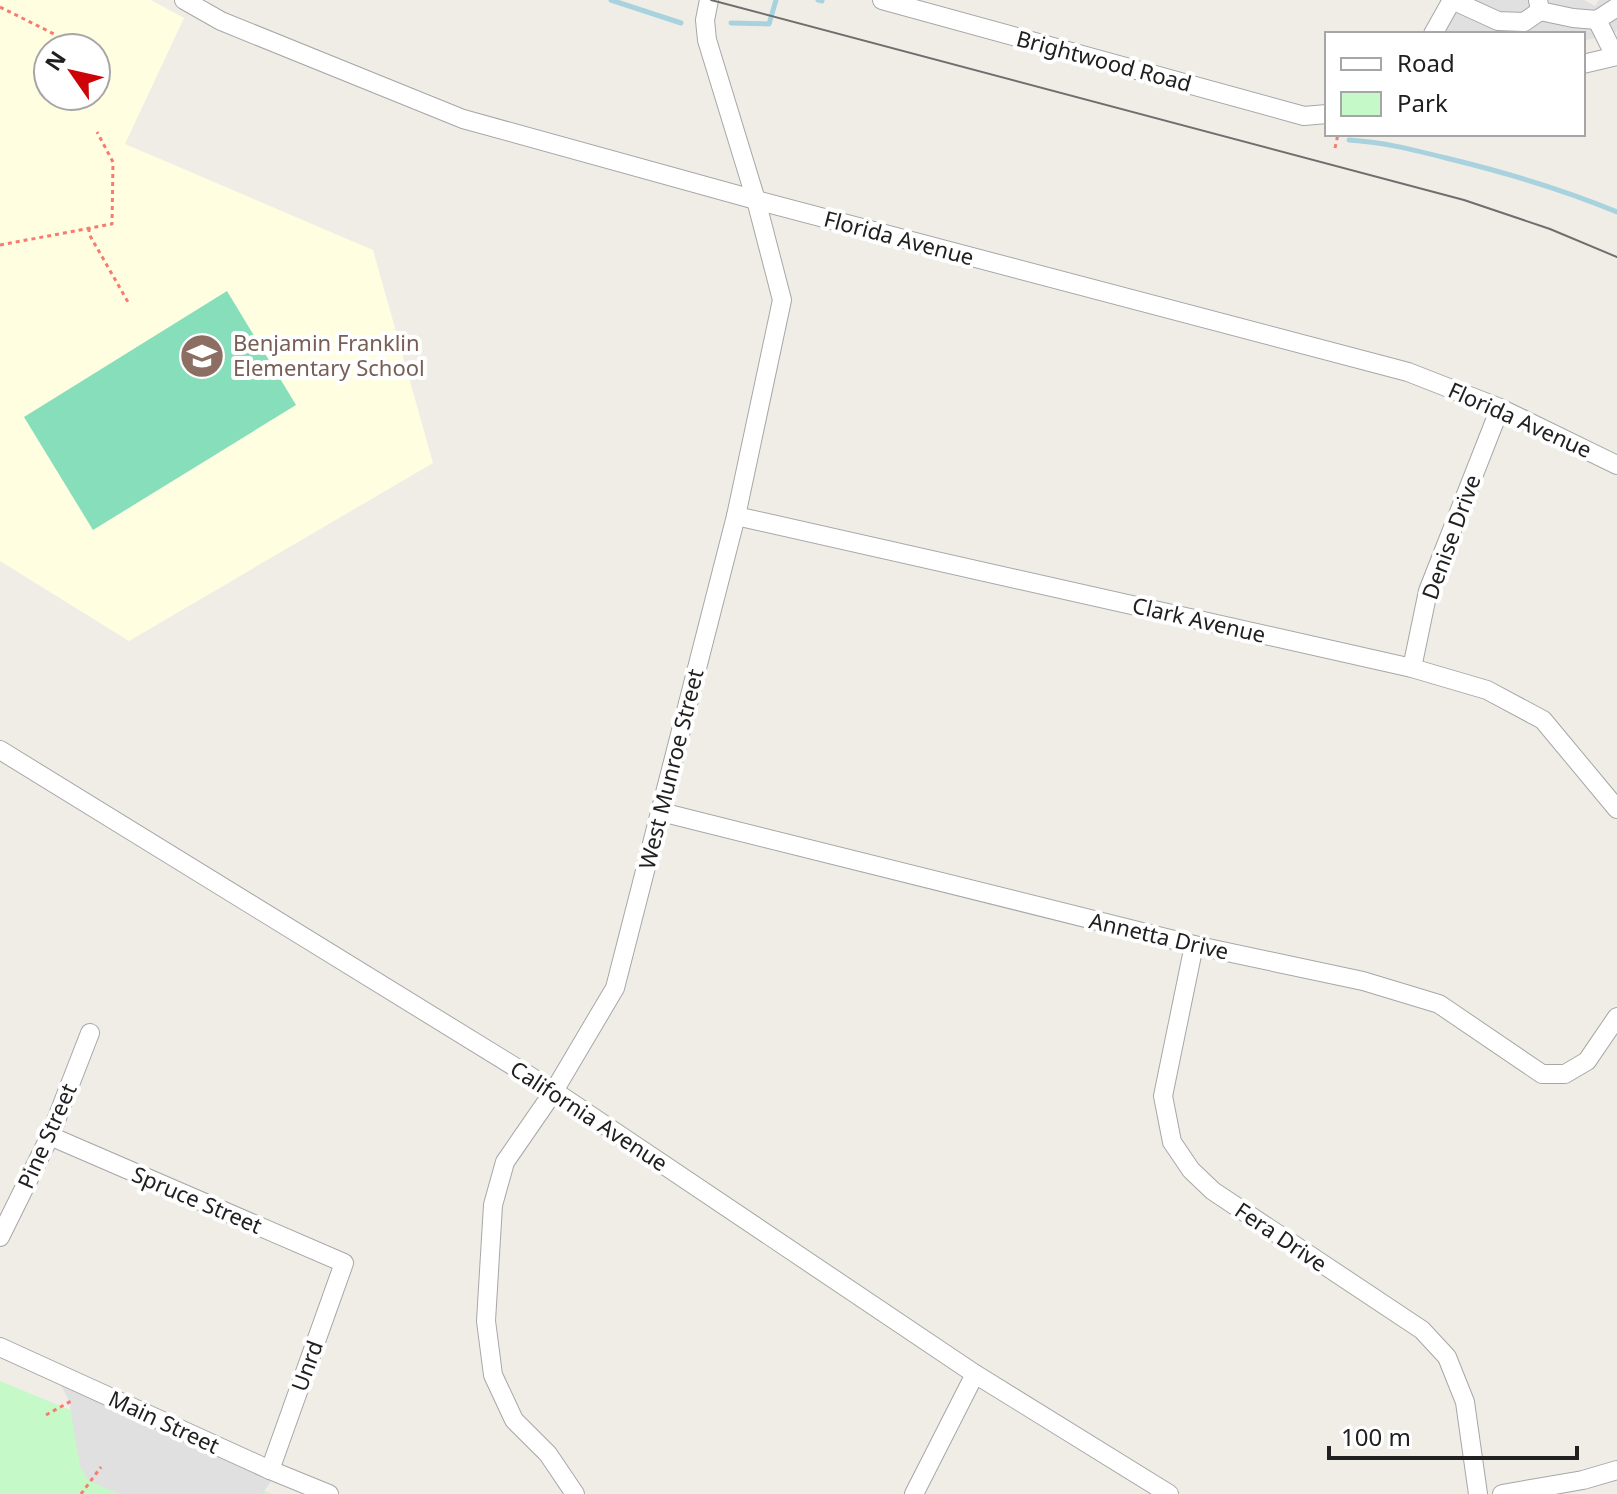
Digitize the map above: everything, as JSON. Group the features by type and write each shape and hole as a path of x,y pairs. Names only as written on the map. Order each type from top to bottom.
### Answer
{"street":[{"name":"Florida Avenue","path":"184,0 221,21 463,119 756,200 1408,372 1500,408 1617,465"},
{"name":"West Munroe Street","path":"575,1494 548,1454 514,1420 493,1375 486,1321 493,1205 505,1162 554,1091 615,988 736,516 782,300 756,200 707,40 705,20 709,0"},
{"name":"Brightwood Road","path":"882,0 1304,116 1325,114"},
{"path":"1434,32 1452,0 1498,21 1524,22 1539,5 1597,20 1617,7"},
{"path":"1585,64 1616,56 1597,20"},
{"name":"Denise Drive","path":"1412,668 1428,591 1500,408"},
{"name":"Clark Avenue","path":"736,516 1412,668 1487,690 1543,720 1617,809"},
{"name":"California Avenue","path":"0,750 554,1091 975,1374 1169,1494"},
{"name":"Annetta Drive","path":"661,812 1194,945 1363,981 1439,1004 1542,1074 1565,1074 1587,1061 1617,1017"},
{"name":"Fera Drive","path":"1194,945 1163,1096 1172,1142 1191,1170 1213,1191 1422,1330 1447,1357 1465,1402 1478,1494"},
{"name":"Pine Street","path":"0,1237 50,1136 90,1033"},
{"name":"Spruce Street","path":"50,1136 344,1263"},
{"name":"Unrd","path":"270,1470 344,1263"},
{"name":"Main Street","path":"0,1347 329,1494"},
{"path":"914,1494 975,1374"},
{"path":"1502,1494 1583,1480 1617,1470"}],"path":[{"path":"0,7 50,32"},
{"path":"0,245 112,224 113,162 97,132"},
{"path":"1335,148 1338,136"},
{"path":"89,228 89,234 128,302"},
{"path":"46,1415 73,1400"},
{"path":"81,1494 101,1467"}],"shaded area":[{"name":"Benjamin Franklin Elementary School","path":"0,0 151,0 184,18 125,144 373,250 433,463 129,641 0,561"},
{"path":"1457,0 1584,0 1595,6 1599,0 1617,0 1615,33 1585,40 1585,32 1439,32"},
{"path":"61,1385 272,1480 262,1494 120,1494 105,1488 88,1480 80,1466 69,1401"}],"green space":[{"path":"227,291 296,405 93,530 24,417"},
{"path":"0,1381 272,1494 0,1494"}],"waterway":[{"path":"611,0 681,23"},
{"path":"731,23 769,24 776,0"},
{"path":"818,0 822,1"},
{"path":"1349,140 1398,147 1489,169 1554,188 1617,212"}],"tram line":[{"path":"711,0 1464,200 1550,229 1617,257"}],"place":[{"name":"Benjamin Franklin Elementary School","path":"202,356"}]}
